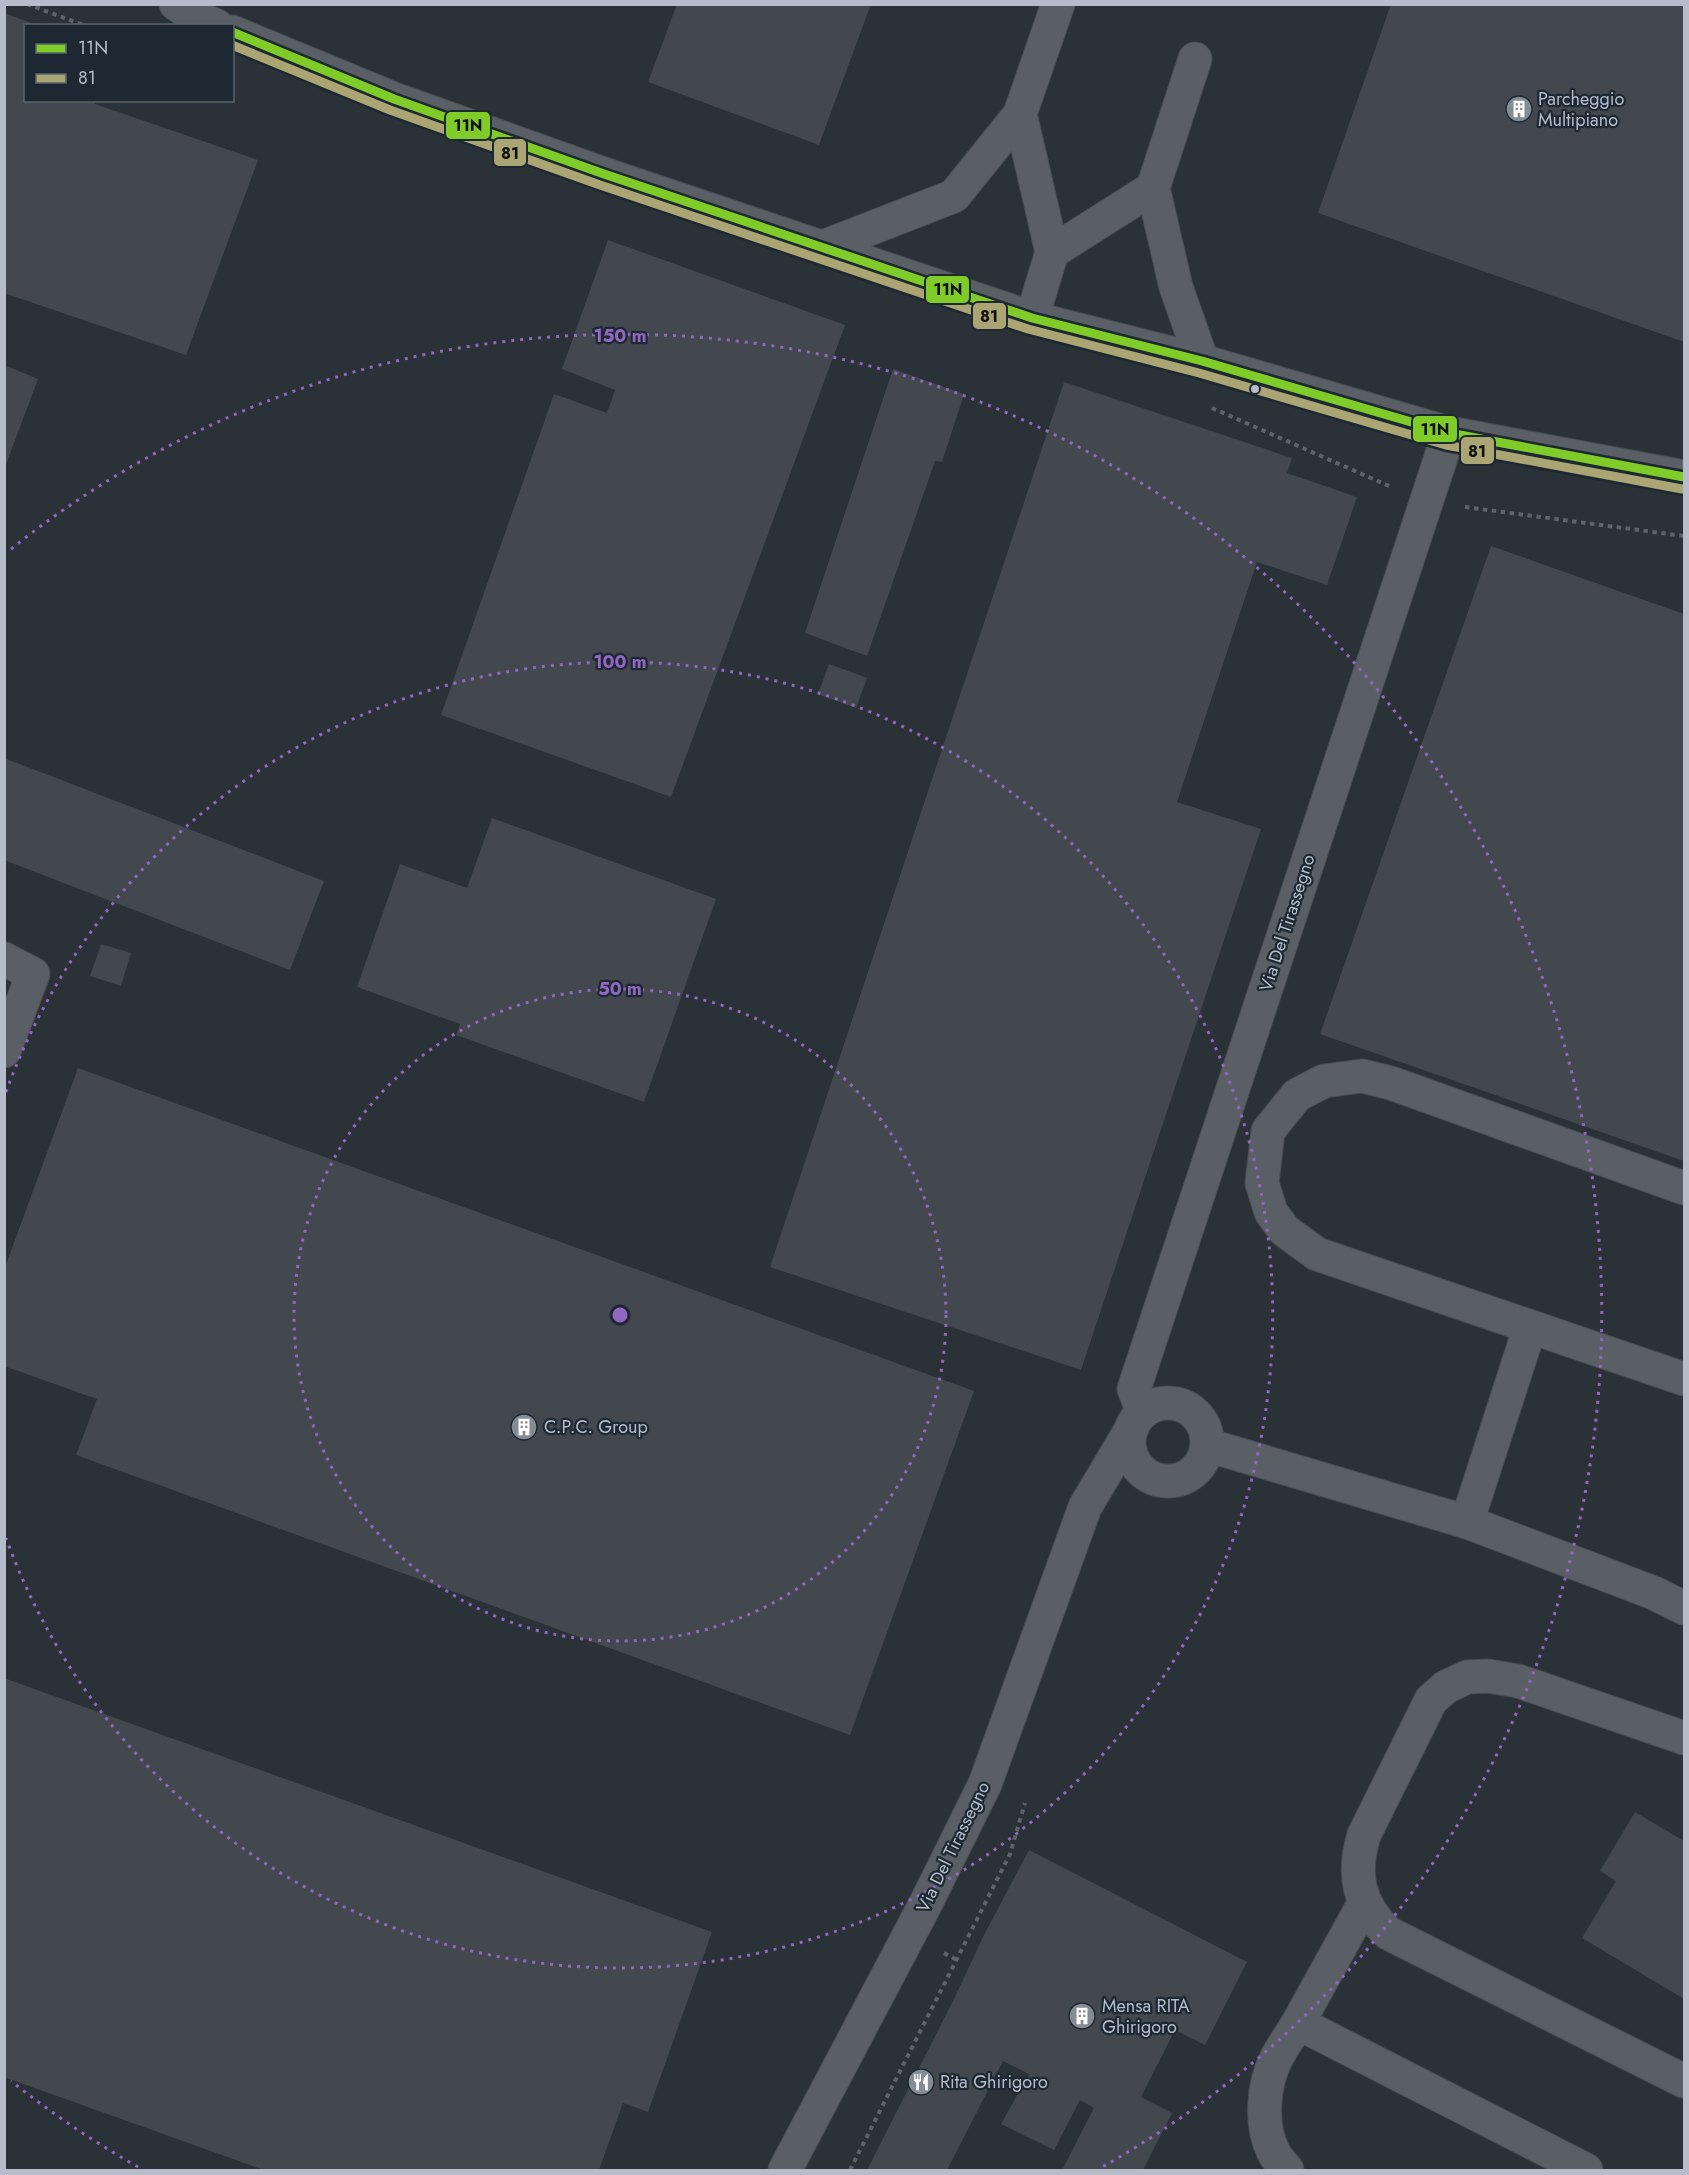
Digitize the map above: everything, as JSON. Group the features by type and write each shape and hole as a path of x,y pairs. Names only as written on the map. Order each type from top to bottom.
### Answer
{"street":[{"path":"176,4 194,16 212,24"},
{"path":"823,247 954,196 1020,114 1058,4"},
{"path":"234,33 394,99 603,174 1032,318 1202,361 1449,433 1684,477"},
{"path":"1195,59 1153,188 1176,287 1202,361"},
{"path":"1020,114 1052,252 1032,318"},
{"path":"1052,252 1153,188"},
{"name":"Via Del Tirassegno","path":"1137,1420 1134,1389 1449,433"},
{"path":"4,959 33,974 4,1051"},
{"path":"1684,1188 1390,1083 1362,1076 1324,1081 1297,1095 1268,1131 1262,1183 1271,1212 1284,1230 1317,1254 1684,1379"},
{"path":"1467,1522 1530,1327"},
{"path":"1085,1507 1137,1420 1154,1405 1167,1402 1181,1405 1192,1411 1204,1427 1207,1445 1204,1458 1188,1476 1176,1481 1151,1478 1140,1471 1129,1447 1129,1434 1137,1420"},
{"path":"1207,1445 1467,1522 1654,1593 1684,1608"},
{"path":"1085,1507 1151,1478"},
{"name":"Via Del Tirassegno","path":"785,2170 926,1903 985,1784 1085,1507"},
{"path":"1684,1738 1518,1681 1488,1676 1467,1677 1446,1687 1431,1700 1364,1835 1358,1854 1357,1869 1365,1902 1373,1919 1388,1933 1684,2081"},
{"path":"1287,2170 1274,2153 1267,2135 1266,2101 1269,2079 1275,2060 1365,1902"},
{"path":"1298,2023 1586,2170"}],"path":[{"path":"27,4 81,24"},
{"path":"1425,501 1684,536"},
{"path":"850,2170 1011,1854 1025,1803"}],"building":[{"path":"677,4 871,4 819,145 648,82"},
{"name":"Parcheggio Multipiano","path":"1391,4 1684,4 1684,342 1318,213"},
{"path":"4,13 34,24 24,24 24,102 96,102 95,104 258,160 186,355 4,293"},
{"path":"608,240 845,325 671,797 441,715 554,394 607,413 615,390 562,369"},
{"path":"4,365 38,379 5,467 4,467"},
{"path":"893,369 964,394 942,462 935,461 867,656 805,633"},
{"path":"1064,382 1292,458 1287,473 1357,497 1327,585 1257,562 1177,802 1261,829 1081,1370 770,1267"},
{"path":"1491,546 1684,614 1684,1161 1320,1034"},
{"path":"829,664 867,678 856,708 818,694"},
{"path":"4,758 324,881 290,970 4,860"},
{"path":"492,818 716,899 644,1102 456,1035 460,1024 357,987 400,864 467,888"},
{"path":"101,944 131,953 121,986 90,976"},
{"name":"C.P.C. Group","path":"78,1068 974,1391 850,1735 76,1455 97,1399 4,1366 4,1270"},
{"path":"4,1678 712,1932 648,2112 623,2103 599,2170 264,2170 4,2077"},
{"path":"1635,1812 1684,1841 1684,1999 1582,1938 1616,1881 1600,1871"},
{"name":"Mensa RITA Ghirigoro","path":"1029,1850 1247,1962 1205,2045 1175,2030 1141,2097 1172,2113 1143,2170 1062,2170 1094,2108 1080,2100 1054,2150 1001,2124 1029,2074 1003,2061 947,2170 867,2170 984,1935"}],"transit line":[{"name":"11N","path":"234,33 394,99 604,174 1032,318 1202,361 1449,433 1684,477"},
{"name":"81","path":"234,46 390,110 600,185 1028,329 1199,373 1446,445 1682,489"}],"place":[{"name":"Parcheggio Multipiano","path":"1519,109"},
{"name":"C.P.C. Group","path":"524,1427"},
{"name":"Mensa RITA Ghirigoro","path":"1082,2016"},
{"name":"Rita Ghirigoro","path":"921,2082"}]}
